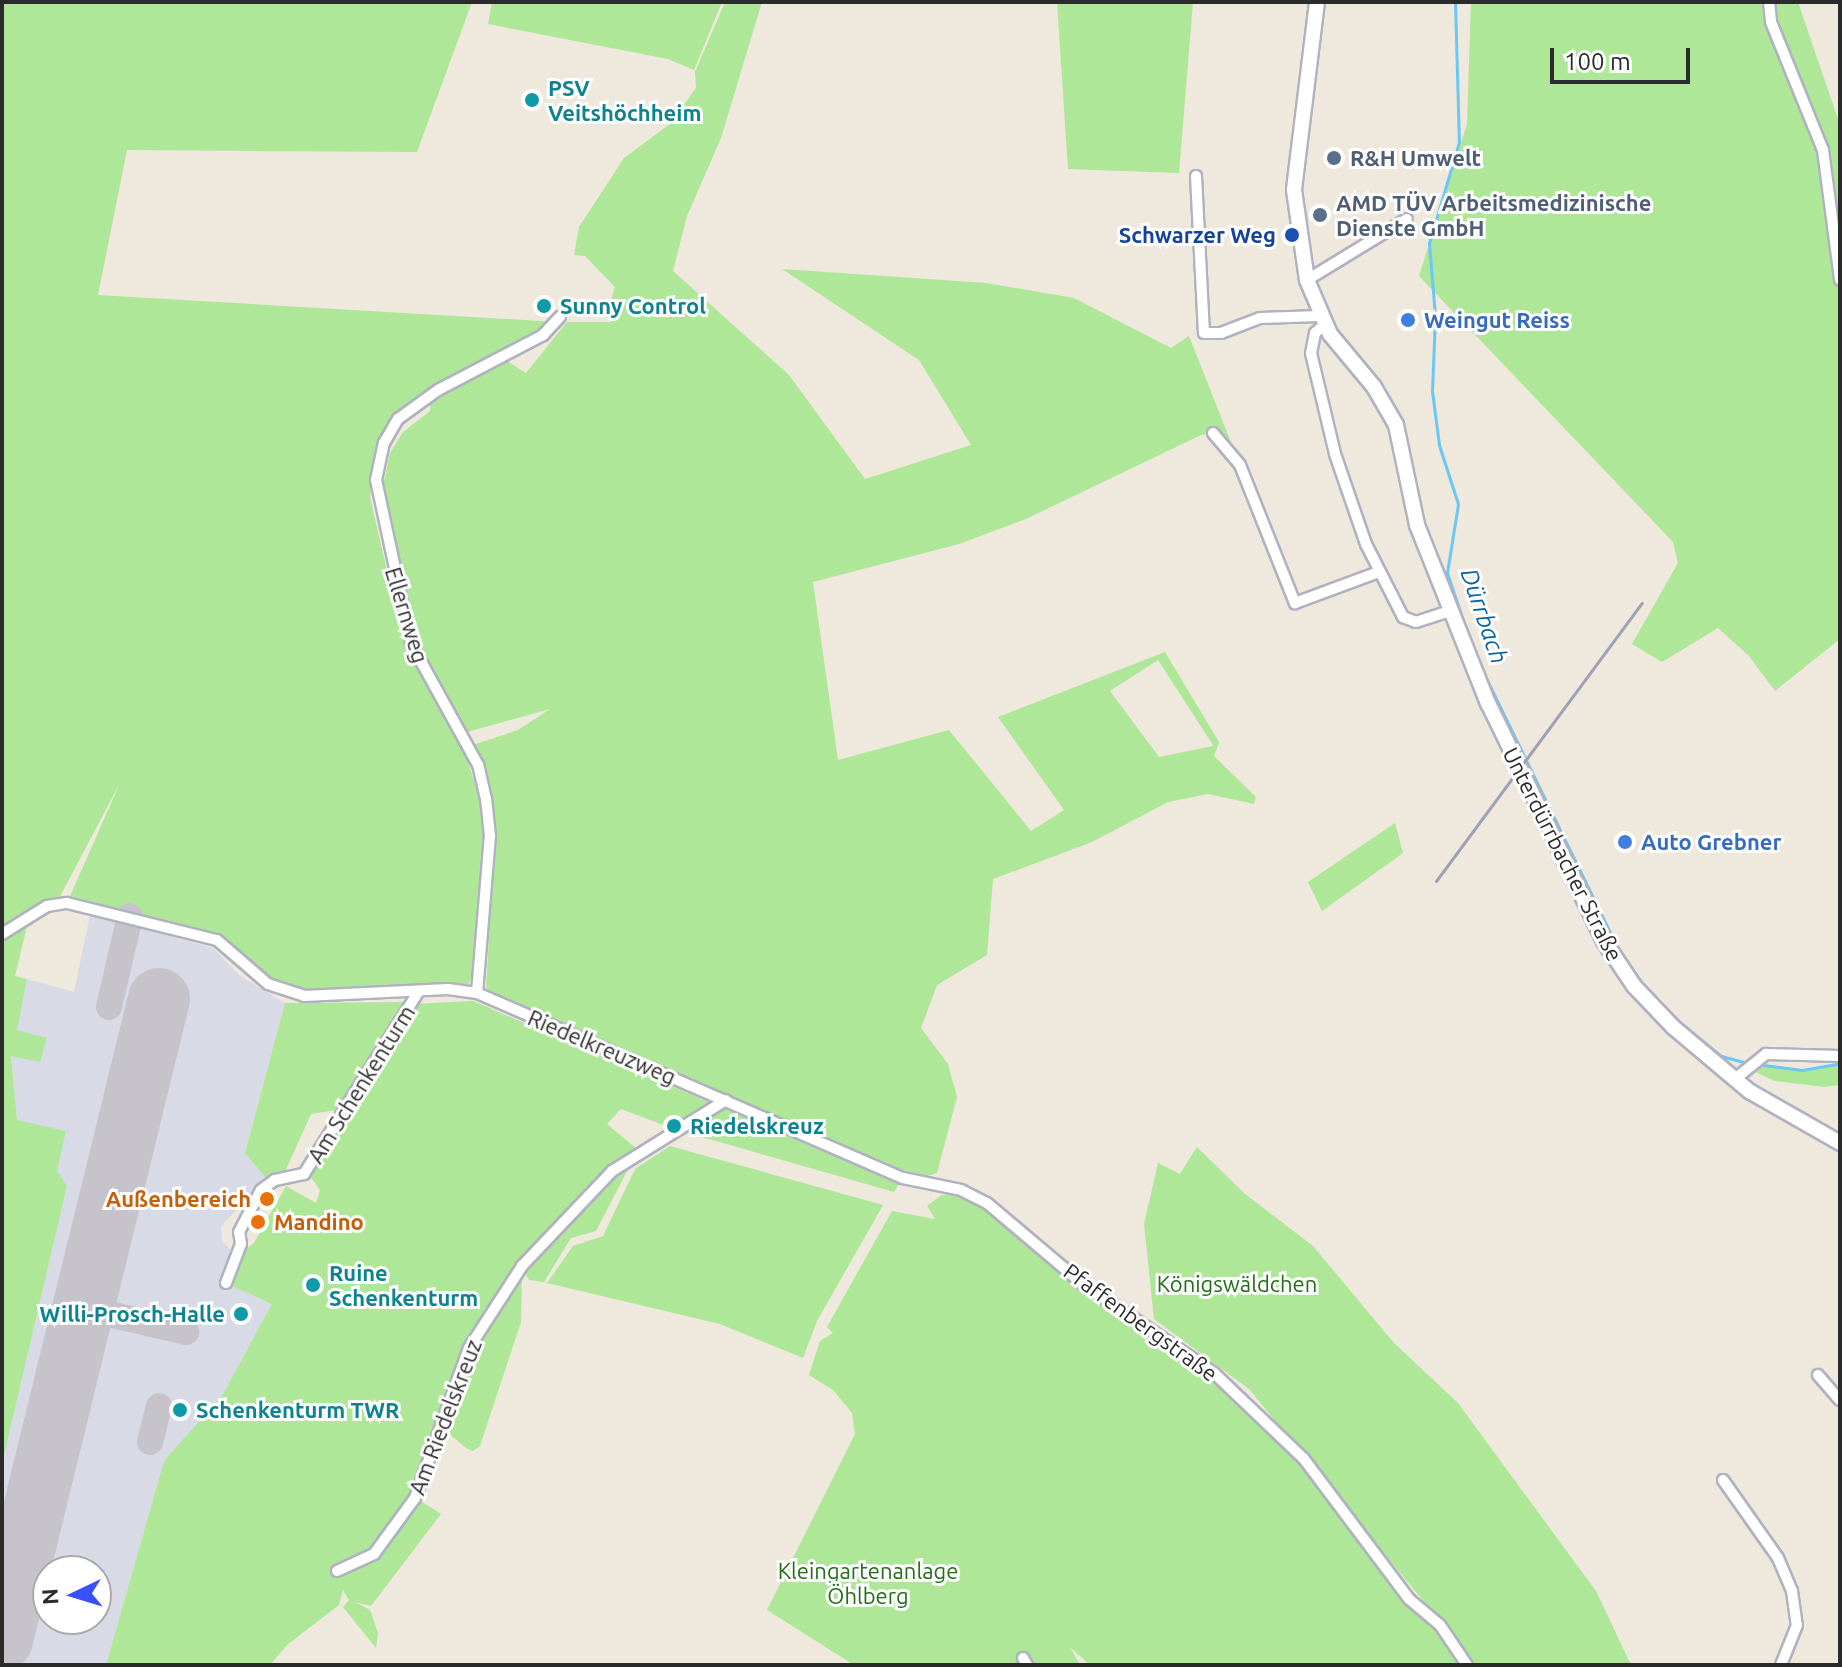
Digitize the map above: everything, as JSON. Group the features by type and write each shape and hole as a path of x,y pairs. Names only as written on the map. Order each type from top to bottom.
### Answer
{"street":[{"name":"Unterdürrbacher Straße","path":"1317,2 1294,190 1307,280 1322,321 1396,425 1417,525 1494,716 1620,967 1673,1027 1735,1079 1840,1143"},
{"path":"1769,2 1771,22 1823,150 1840,280"},
{"path":"1196,176 1204,333 1221,333 1260,318 1322,321 1315,333 1311,353 1335,454 1379,572 1408,621 1450,611"},
{"path":"1307,280 1407,219"},
{"name":"Ellernweg","path":"477,993 490,836 486,799 478,765 411,643 376,480 384,443 408,411 543,335 560,317"},
{"path":"1213,433 1240,465 1295,603 1379,572"},
{"path":"2,934 47,906 67,903 217,940 268,984 304,996 419,991 477,993"},
{"name":"Am Schenkenturm","path":"226,1283 241,1244 239,1232 261,1190 275,1180 304,1174 419,991"},
{"name":"Riedelkreuzweg","path":"477,993 726,1100"},
{"path":"1735,1079 1766,1054 1840,1056"},
{"name":"Am Riedelskreuz","path":"337,1571 374,1554 415,1498 469,1348 522,1266 612,1171 726,1100"},
{"name":"Pfaffenbergstraße","path":"726,1100 903,1178 961,1190 987,1203 1083,1284 1214,1373 1304,1459 1409,1599 1440,1625 1467,1665"},
{"path":"1818,1375 1840,1400"},
{"path":"1723,1480 1778,1558 1792,1591 1797,1625 1781,1665"}],"shaded area":[{"path":"90,915 213,948 240,976 285,1003 245,1152 267,1179 221,1226 222,1241 233,1252 222,1281 272,1304 223,1394 164,1461 106,1665 2,1665 2,1464 67,1186 56,1171 66,1131 17,1121 11,1055 27,979 74,992"}],"green space":[{"path":"2,2 472,2 417,152 127,150 98,295 557,322 546,337 507,361 526,373 567,322 612,322 606,316 615,287 585,256 574,255 579,227 624,158 670,124 696,88 695,72 725,2 762,2 721,138 687,216 673,271 789,375 865,479 971,445 919,360 782,269 986,283 1074,298 1171,348 1189,336 1240,465 1214,433 1201,435 1026,519 959,544 813,582 838,760 949,730 1031,831 1064,810 998,717 1165,652 1219,742 1214,756 1256,797 1254,804 1208,794 1168,802 1092,842 993,879 987,955 937,985 921,1028 948,1064 957,1097 937,1173 927,1176 888,1166 492,995 486,987 495,833 486,777 473,745 518,730 550,709 467,732 429,671 381,495 390,453 403,432 430,411 431,399 410,412 389,434 377,456 370,497 398,618 415,664 466,755 480,801 485,861 471,979 467,987 297,992 268,984 217,940 67,903 120,783 57,902 29,918 15,976 27,979 17,1030 47,1038 40,1062 11,1056 17,1120 66,1131 57,1171 67,1186 2,1464","holes":["1158,660 1213,746 1159,757 1110,691"]},
{"path":"492,2 722,2 694,70 668,59 488,24"},
{"path":"1057,2 1193,2 1179,173 1068,169"},
{"path":"1471,2 1798,2 1840,125 1840,639 1775,691 1749,656 1718,628 1662,662 1632,644 1678,563 1673,542 1419,276 1467,124"},
{"path":"1395,823 1403,853 1322,911 1308,882"},
{"path":"473,1001 899,1184 894,1192 674,1129 621,1109 607,1124 638,1150 596,1231 571,1238 544,1282 529,1280 522,1268 521,1322 480,1446 473,1451 466,1448 441,1427 416,1498 441,1514 371,1606 355,1602 370,1610 378,1633 376,1648 343,1607 349,1600 343,1590 339,1605 287,1645 270,1665 106,1665 164,1461 223,1394 272,1304 228,1284 241,1253 254,1243 286,1186 316,1203 320,1190 310,1176 412,1004"},
{"path":"405,1002 336,1110 311,1114 284,1174 267,1179 245,1153 285,1003"},
{"path":"1840,1063 1840,1085 1824,1087 1775,1081 1755,1072 1757,1065 1802,1070"},
{"path":"670,1146 883,1205 817,1321 803,1358 720,1324 547,1283 573,1246 603,1236 635,1169"},
{"name":"Königswäldchen","path":"1197,1147 1245,1194 1313,1246 1394,1343 1458,1403 1596,1591 1631,1665 1476,1665 1249,1389 1154,1319 1144,1224 1158,1163 1180,1174"},
{"name":"Kleingartenanlage Öhlberg","path":"961,1190 987,1203 1083,1284 1214,1373 1304,1459 1409,1599 1440,1625 1467,1665 1090,1665 1070,1647 1080,1665 854,1665 767,1610 855,1434 852,1413 833,1390 809,1375 820,1341 833,1333 827,1327 892,1211 935,1219 927,1206 940,1196"}],"waterway":[{"name":"Dürrbach","path":"1455,2 1459,142 1429,243 1435,316 1432,391 1439,445 1458,504 1447,573 1470,641"},
{"name":"Dürrbach","path":"1482,670 1618,949 1649,993"},
{"name":"Dürrbach","path":"1671,1015 1721,1056 1748,1063"},
{"name":"Dürrbach","path":"1756,1064 1802,1070 1840,1063"}],"taxiway":[{"path":"109,1007 130,916"},
{"path":"134,1035 150,1039"},
{"path":"83,1308 186,1332"},
{"path":"150,1442 159,1406"}],"runway":[{"path":"2,1640 159,999"}],"railway":[{"path":"1436,881 1642,603"}],"place":[{"name":"PSV Veitshöchheim","path":"532,100"},
{"name":"R&H Umwelt","path":"1334,158"},
{"name":"AMD TÜV Arbeitsmedizinische Dienste GmbH","path":"1320,215"},
{"name":"Schwarzer Weg","path":"1292,235"},
{"name":"Sunny Control","path":"544,306"},
{"name":"Weingut Reiss","path":"1408,320"},
{"name":"Auto Grebner","path":"1625,842"},
{"name":"Riedelskreuz","path":"674,1126"},
{"name":"Außenbereich","path":"267,1199"},
{"name":"Mandino","path":"258,1222"},
{"name":"Ruine Schenkenturm","path":"313,1285"},
{"name":"Willi-Prosch-Halle","path":"241,1314"},
{"name":"Schenkenturm TWR","path":"180,1410"}]}
